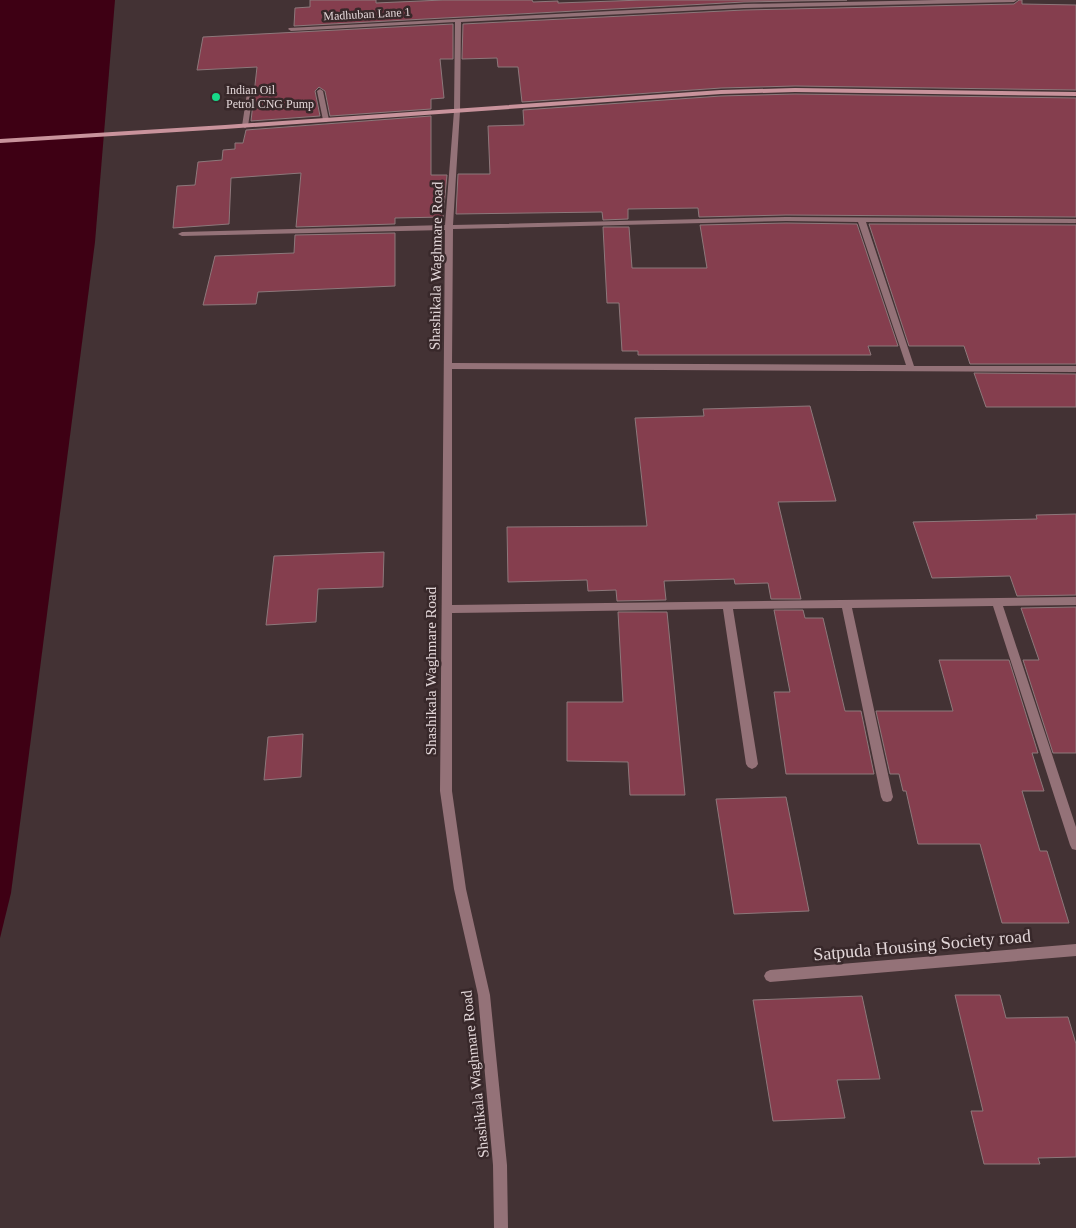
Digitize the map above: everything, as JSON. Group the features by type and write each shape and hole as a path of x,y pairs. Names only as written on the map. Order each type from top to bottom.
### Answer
{"street":[{"name":"Madhuban Lane 1","path":"291,29 744,6 1014,0"},
{"name":"Shashikala Waghmare Road","path":"458,20 457,111 449,227 446,791 460,889 484,994 500,1165 501,1228"},
{"path":"0,140 245,126 721,92 795,90 1076,94"},
{"path":"320,91 326,120"},
{"path":"245,126 250,93"},
{"path":"182,234 786,219 1076,221"},
{"path":"861,219 911,368"},
{"path":"448,366 1076,369"},
{"path":"447,609 1076,601"},
{"path":"997,602 1076,845"},
{"path":"846,604 887,797"},
{"path":"727,605 752,764"},
{"name":"Satpuda Housing Society road","path":"770,976 1076,950"}],"shaded area":[{"path":"0,0 115,0 95,242 11,893 0,938"}],"building":[{"path":"310,0 376,0 376,3 443,0 532,0 533,2 558,1 558,3 643,0 847,0 744,2 294,26 295,8 310,7"},
{"path":"1022,0 1022,4 1076,5 1076,90 795,86 721,88 522,102 518,67 498,67 497,58 462,59 463,24 744,10 1014,4"},
{"path":"453,24 453,59 440,59 444,98 431,99 431,109 330,116 325,91 319,87 315,91 320,116 251,121 257,67 197,70 203,37"},
{"path":"795,94 1076,98 1076,217 786,215 699,217 698,208 628,209 628,219 603,220 602,212 456,214 458,174 490,174 488,126 524,125 523,110 721,96"},
{"path":"431,116 431,175 447,175 443,217 395,218 395,224 296,227 301,173 231,178 229,224 173,228 177,186 195,185 198,162 222,160 223,150 235,149 235,143 243,143 246,130"},
{"path":"857,224 898,346 868,346 871,355 638,355 638,351 622,351 619,303 607,303 603,227 629,227 632,268 707,268 700,225"},
{"path":"869,224 1076,225 1076,364 970,364 964,346 909,346"},
{"path":"395,233 395,286 258,292 256,304 203,305 215,256 294,253 295,235"},
{"path":"974,373 1076,374 1076,407 986,407"},
{"path":"810,406 836,501 778,502 801,599 771,599 768,583 735,584 734,579 664,581 666,600 617,601 616,590 588,591 587,580 508,582 507,527 647,526 635,418 704,416 703,409"},
{"path":"1076,514 1076,595 1017,596 1010,576 932,578 913,522 1037,519 1036,515"},
{"path":"384,552 383,587 318,589 316,622 266,625 274,556"},
{"path":"1076,607 1076,753 1053,753 1023,660 1039,660 1021,608"},
{"path":"774,610 803,610 805,618 823,618 845,711 861,711 874,774 786,774 774,692 790,692"},
{"path":"618,612 667,612 685,795 630,795 628,762 567,761 567,702 623,702"},
{"path":"939,660 1009,660 1038,753 1032,753 1044,791 1022,791 1040,851 1047,851 1069,923 1002,923 980,844 918,844 906,791 903,791 899,774 890,774 876,711 953,711"},
{"path":"303,734 301,777 264,780 268,737"},
{"path":"786,797 809,911 734,914 716,799"},
{"path":"955,995 1000,995 1006,1018 1068,1017 1076,1044 1076,1157 1038,1158 1040,1164 984,1164 971,1111 983,1111"},
{"path":"862,996 880,1079 837,1080 845,1118 773,1121 753,1000"}],"place":[{"name":"Indian Oil Petrol CNG Pump","path":"216,97"}]}
